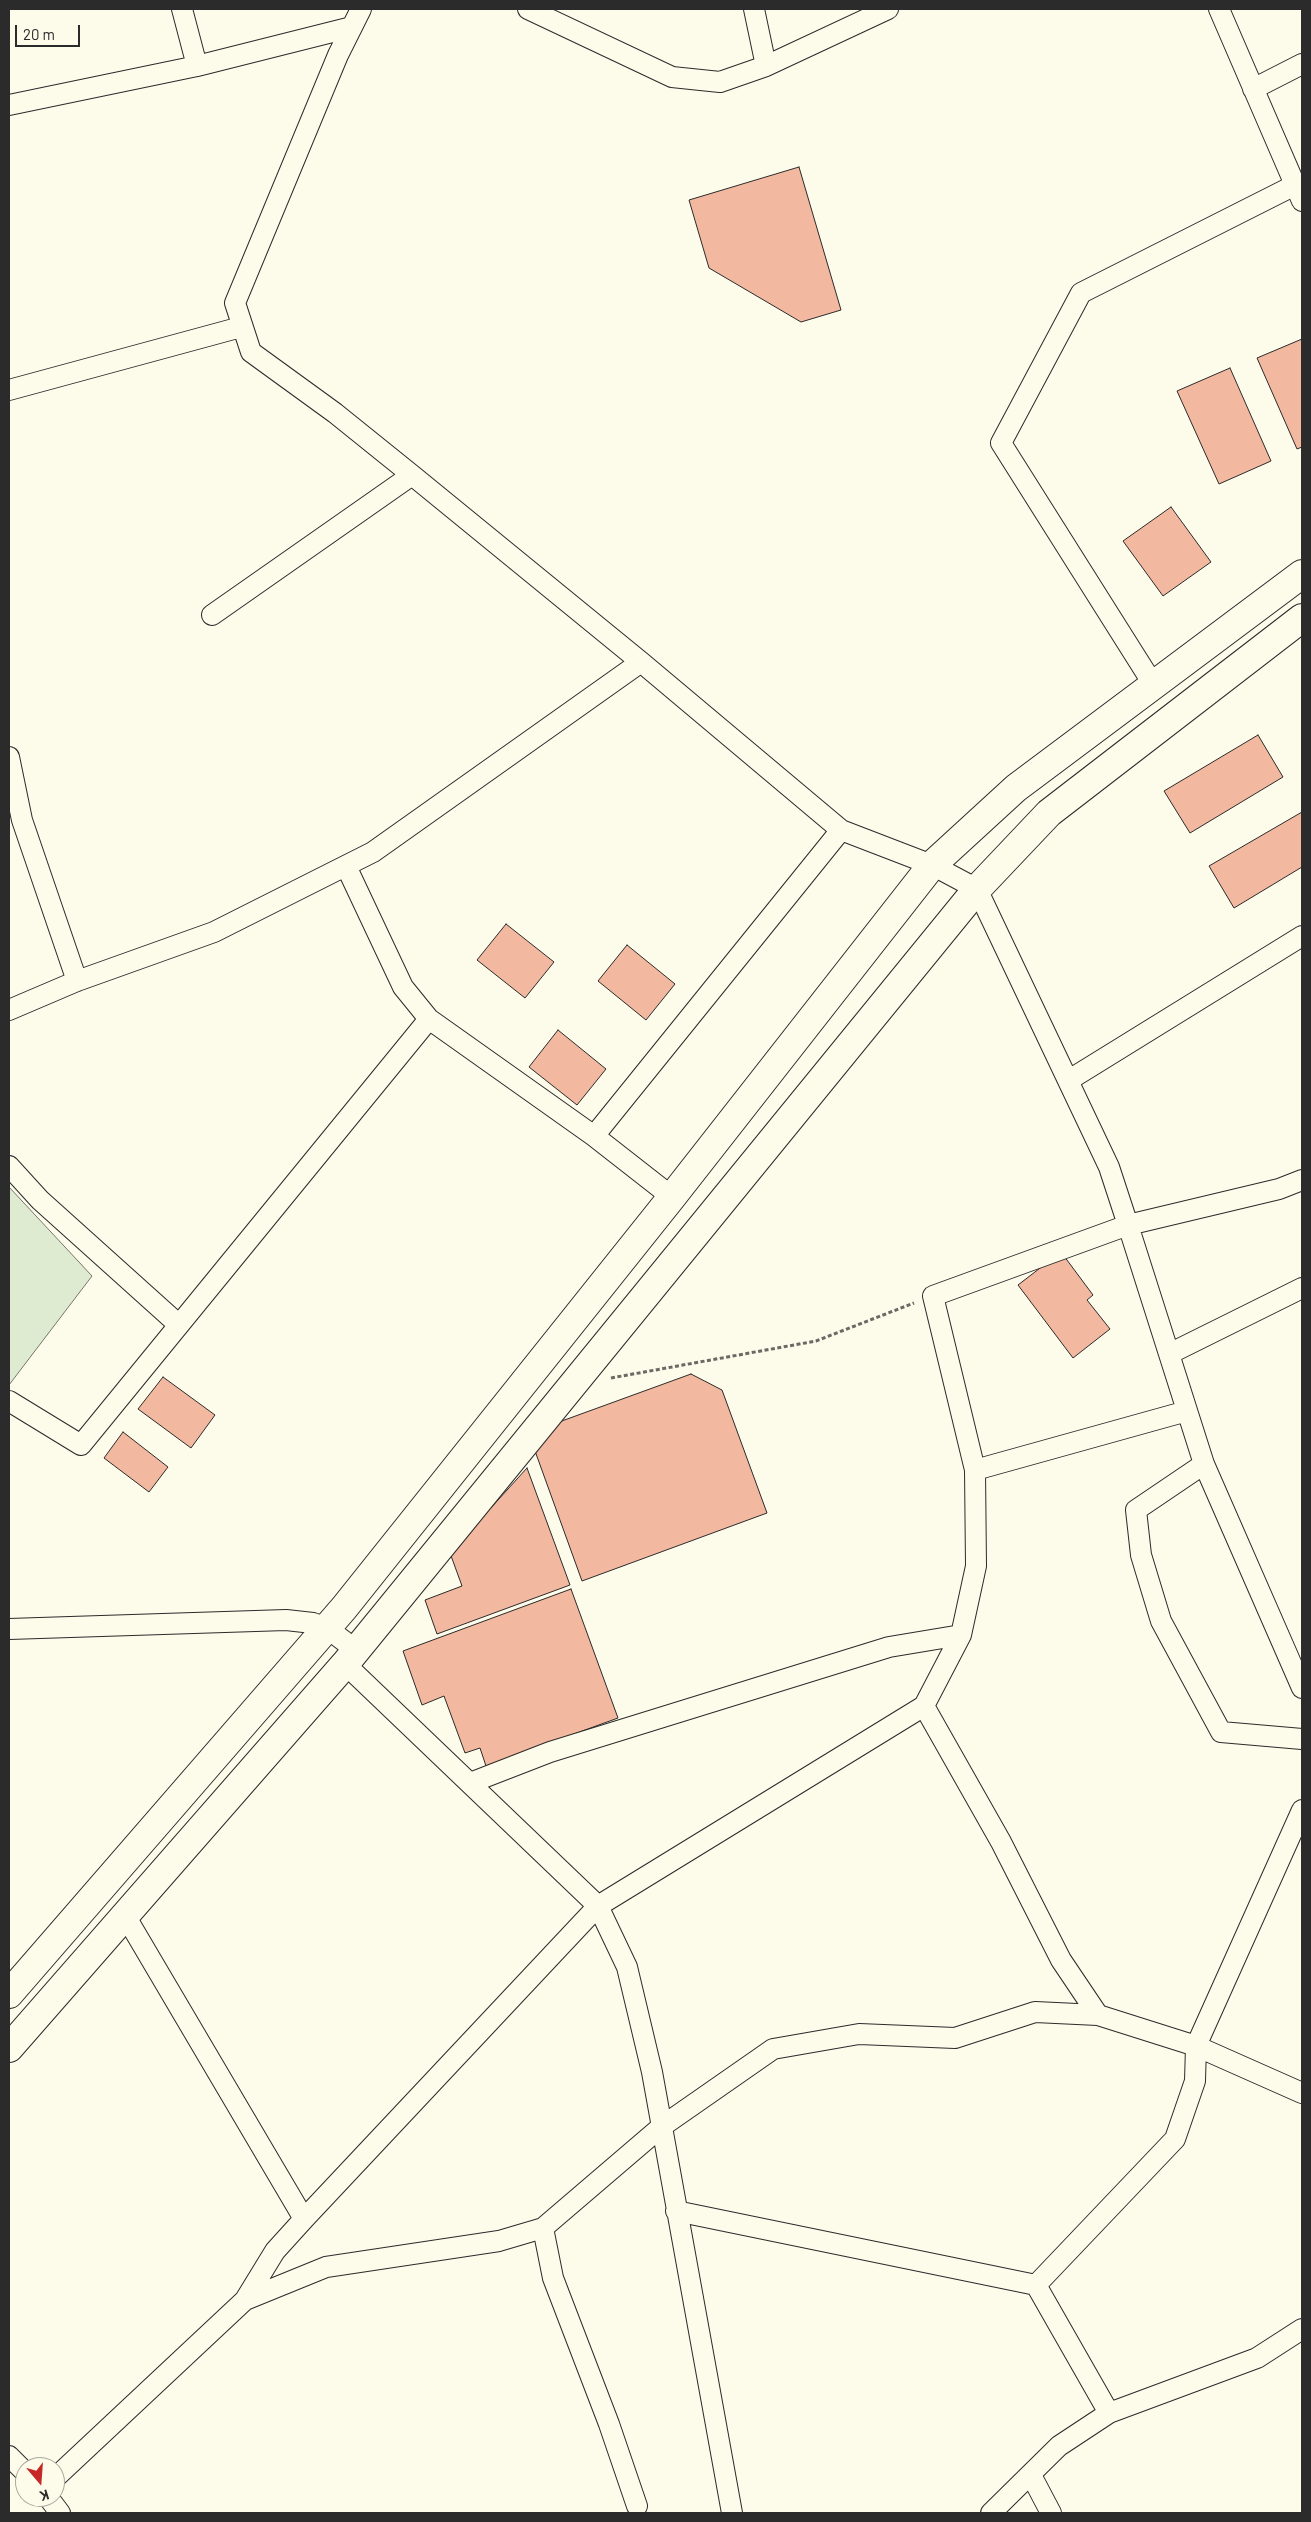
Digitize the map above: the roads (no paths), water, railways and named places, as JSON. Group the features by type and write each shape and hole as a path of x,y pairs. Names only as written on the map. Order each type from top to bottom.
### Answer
{"main road":[{"path":"9,1994 326,1628 672,1197 932,865 1016,788 1302,574"},
{"path":"9,2048 126,1917 351,1657 976,889 1049,814 1140,741 1302,618"}],"street":[{"path":"182,9 197,66"},
{"path":"362,9 334,64 235,303 241,327 251,352 335,413 642,662 841,830 932,865 976,889 1109,1167 1204,1464 1302,1688"},
{"path":"528,9 672,77 720,82 766,66 888,9"},
{"path":"754,9 766,66"},
{"path":"1153,684 1001,443 1082,293 1299,193 1219,9"},
{"path":"9,105 197,66 352,27"},
{"path":"1253,89 1302,64"},
{"path":"9,390 241,327"},
{"path":"212,615 412,476"},
{"path":"9,1010 77,981 214,932 373,852 642,662"},
{"path":"9,757 22,820 77,981"},
{"path":"594,1136 841,830"},
{"path":"346,866 403,987 429,1019 594,1136 672,1197"},
{"path":"1069,1080 1302,936"},
{"path":"9,1401 81,1445 429,1019"},
{"path":"9,1166 40,1200 179,1325"},
{"path":"65,2469 246,2300 276,2251 304,2219 598,1906 924,1706 960,1635 976,1566 975,1470 933,1296 1128,1226 1279,1189 1302,1180"},
{"path":"1168,1354 1302,1288"},
{"path":"975,1470 1186,1411"},
{"path":"1204,1464 1136,1510 1142,1554 1161,1621 1221,1732 1302,1739"},
{"path":"9,1629 286,1620 312,1623 326,1628 470,1783 598,1906 627,1967 652,2072 726,2512"},
{"path":"470,1783 550,1752 889,1648 960,1635"},
{"path":"924,1706 1001,1842 1061,1960 1098,2015"},
{"path":"1036,2285 1175,2139 1195,2081 1196,2046 1302,1810"},
{"path":"126,1917 304,2219"},
{"path":"246,2300 326,2267 499,2241 543,2228 661,2127 773,2049 859,2034 955,2038 1035,2012 1098,2015 1196,2046 1302,2093"},
{"path":"676,2211 1036,2285 1109,2413"},
{"path":"543,2228 553,2278 609,2424 637,2506"},
{"path":"991,2513 1059,2446 1109,2413 1256,2358 1298,2339"},
{"path":"1031,2475 1051,2513"}]}
